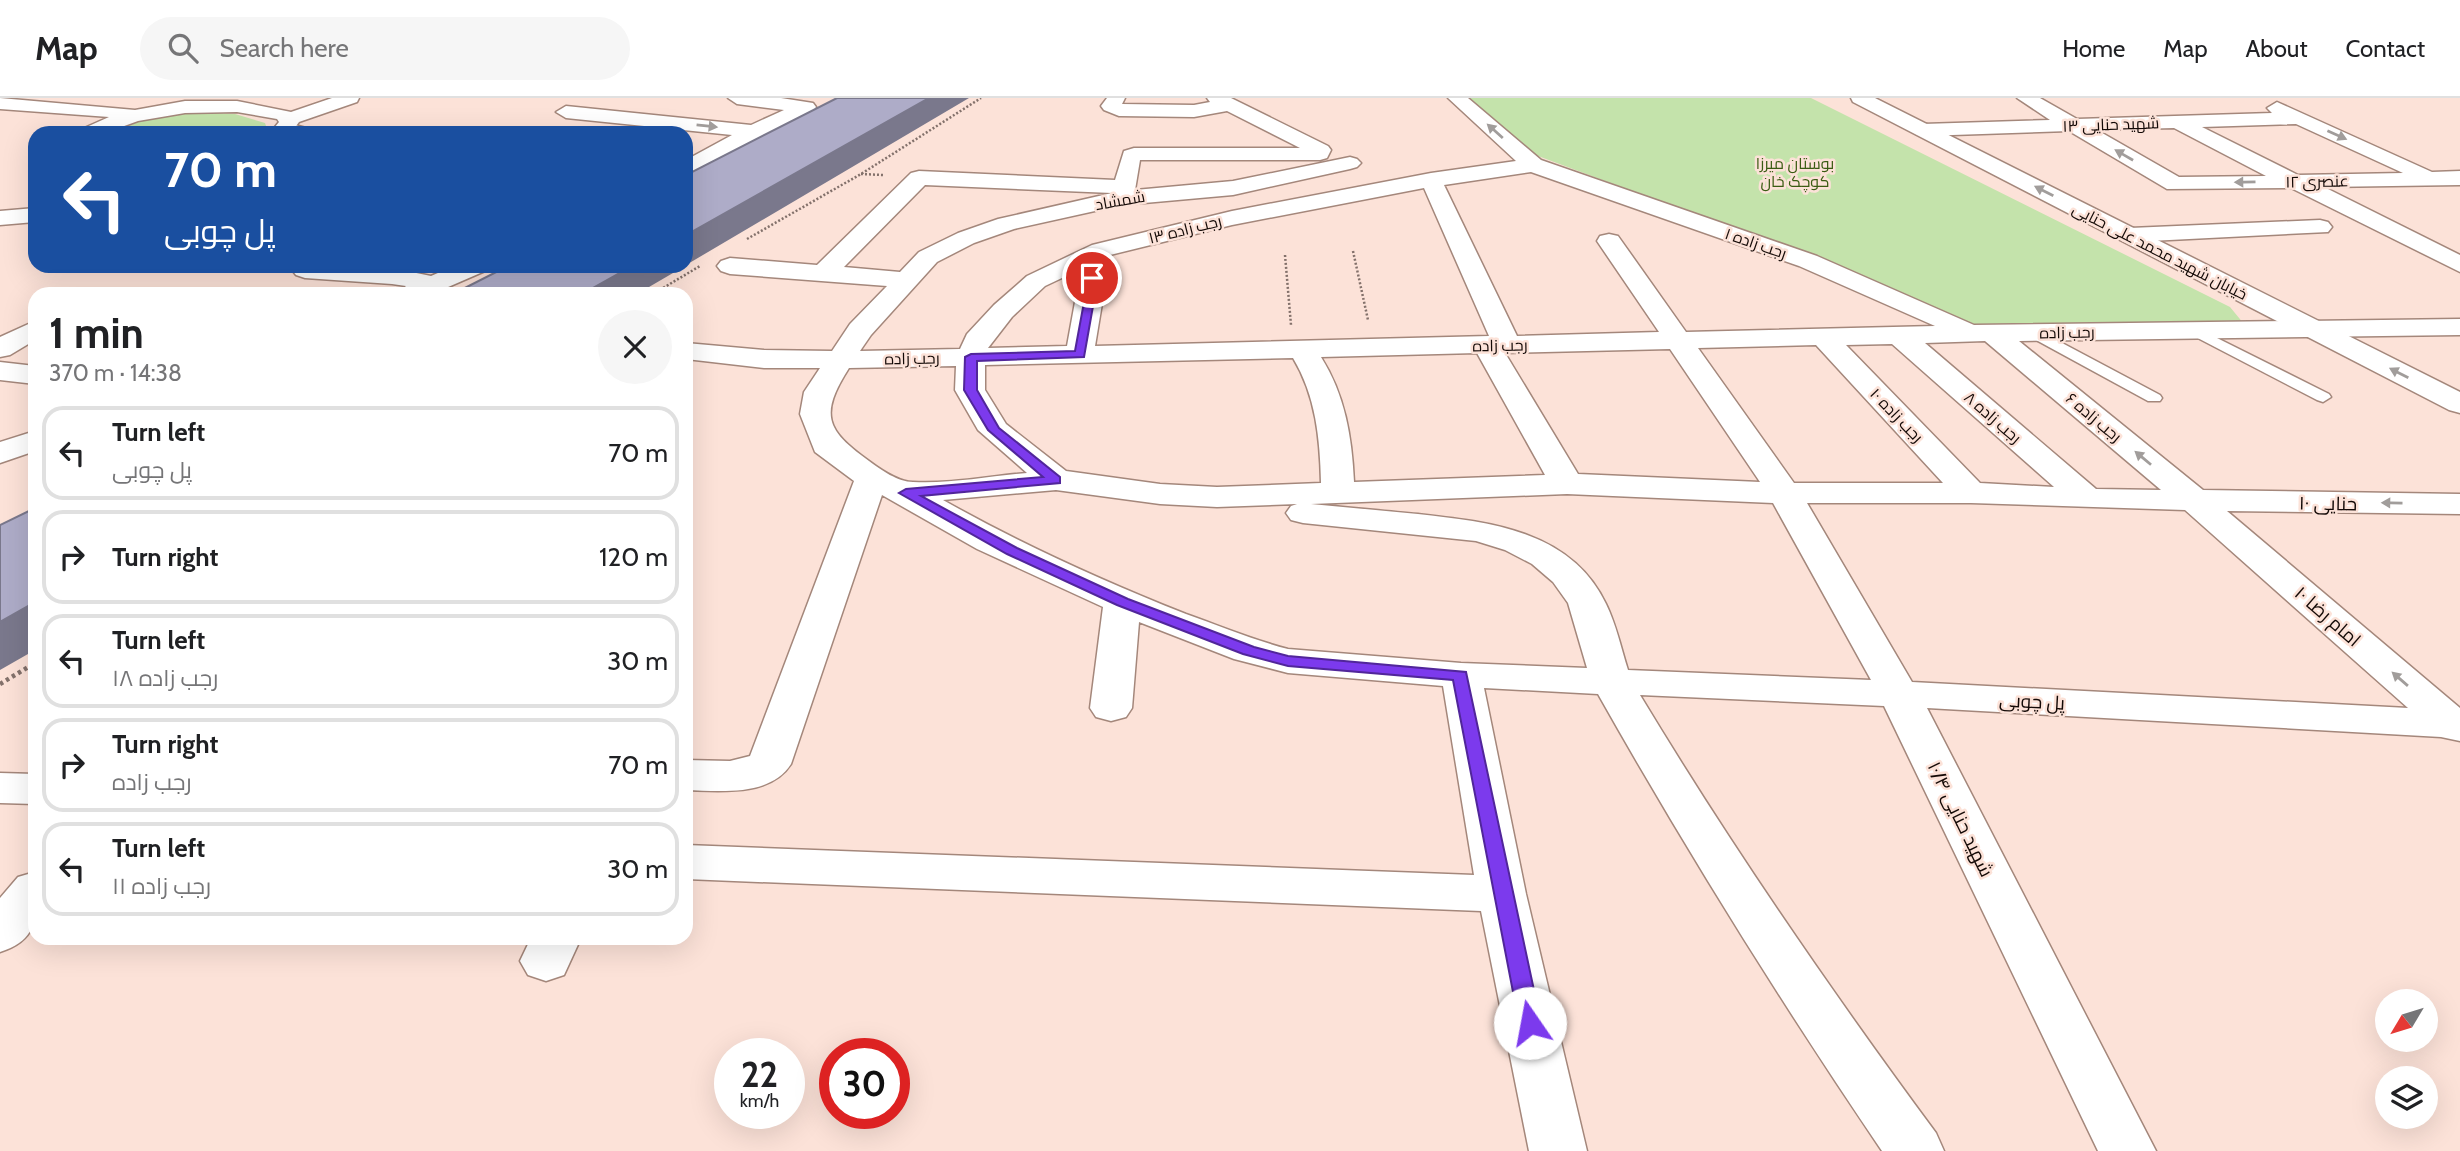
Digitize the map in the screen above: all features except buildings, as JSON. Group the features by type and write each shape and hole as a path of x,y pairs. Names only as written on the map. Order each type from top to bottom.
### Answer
{"street":[{"path":"253,109 312,98"},
{"path":"294,126 350,98"},
{"path":"584,98 566,112 754,131"},
{"path":"693,166 754,131 806,107 737,98"},
{"path":"1116,98 1112,108 1194,111 1222,102 1399,187"},
{"path":"1457,98 1534,165"},
{"name":"خیابان شهید محمد علی حنایی","path":"1860,98 2460,404"},
{"path":"2026,98 2073,125"},
{"path":"2252,98 2460,190"},
{"path":"0,103 146,114"},
{"path":"2141,104 2460,265"},
{"path":"102,126 146,114 205,106 275,112 288,126"},
{"path":"1182,153 1194,111"},
{"name":"شهید حنایی ۱۳","path":"1923,130 2300,118"},
{"name":"عنصری ۱۲","path":"2073,125 2175,184 2460,178"},
{"path":"825,272 919,178 1124,192 1131,155 1182,153 1339,159"},
{"path":"693,157 708,158"},
{"name":"شمشاد","path":"889,485 827,445 815,414 819,392 860,330 928,257 966,238 1006,224 1124,192 1233,188 1339,159"},
{"name":"رجب زاده ۱۳","path":"971,357 977,340 1003,310 1035,281 1096,252 1232,218 1431,180 1534,165"},
{"name":"رجب زاده ۱","path":"1534,165 1808,261 1983,333"},
{"path":"1431,180 1497,345 1567,484"},
{"path":"0,218 28,216"},
{"path":"2130,235 2320,227"},
{"name":"شهید حنایی ۱۰/۴","path":"1609,241 1784,493 1899,694 2127,1151"},
{"path":"1080,355 1096,252"},
{"path":"719,264 906,280"},
{"path":"339,273 391,276 434,284"},
{"path":"426,287 460,273"},
{"name":"رجب زاده","path":"693,352 764,359 842,360 2032,332 2460,327"},
{"path":"0,349 28,333"},
{"name":"رجب زاده ۶","path":"1983,333 2196,502"},
{"name":"رجب زاده ۸","path":"1899,335 2087,499"},
{"name":"رجب زاده ۱۰","path":"1823,337 1971,493"},
{"path":"1298,350 1318,377 1336,436 1338,491"},
{"path":"971,357 970,390 994,430 1056,480"},
{"path":"0,370 28,374"},
{"path":"0,453 28,443"},
{"path":"889,485 1056,480 1160,494 1217,497 1292,512 1479,531 1518,542 1552,562 1566,574 1587,603 1611,681 1683,804 1835,1038 1915,1151"},
{"name":"حنایی ۱۰","path":"1217,497 1567,484 1784,493 1971,493 2196,502 2460,504"},
{"path":"889,485 990,541 1122,602 1248,651 1288,661 1461,676 1502,894 1558,1151"},
{"path":"693,775 753,774 764,770 769,764 889,485"},
{"name":"امام رضا ۱۰","path":"2196,502 2457,726"},
{"path":"1111,708 1122,602"},
{"name":"پل چوبی","path":"1461,676 1899,694 2457,726"},
{"path":"0,788 28,789"},
{"path":"693,862 1502,894"},
{"path":"0,933 28,899"}],"lane":[{"path":"2195,331 2323,397"},
{"path":"2032,332 2154,398"}],"path":[{"path":"743,241 861,174 981,98"},
{"path":"1353,251 1375,348"},
{"path":"1285,255 1298,350"},
{"path":"668,287 719,264"},
{"path":"0,684 28,667"}],"green space":[{"name":"بوستان میرزا کوچک خان","path":"1454,98 1811,98 2230,307 2244,324 1971,326 1814,259 1530,153"},
{"path":"197,112 235,114 265,123 266,126 128,126 141,121"}],"route":[{"path":"1092,278 1080,355 971,357 970,390 994,430 1056,480 906,493 990,541 1122,602 1248,651 1288,661 1461,676 1502,894 1530,1023"}]}
